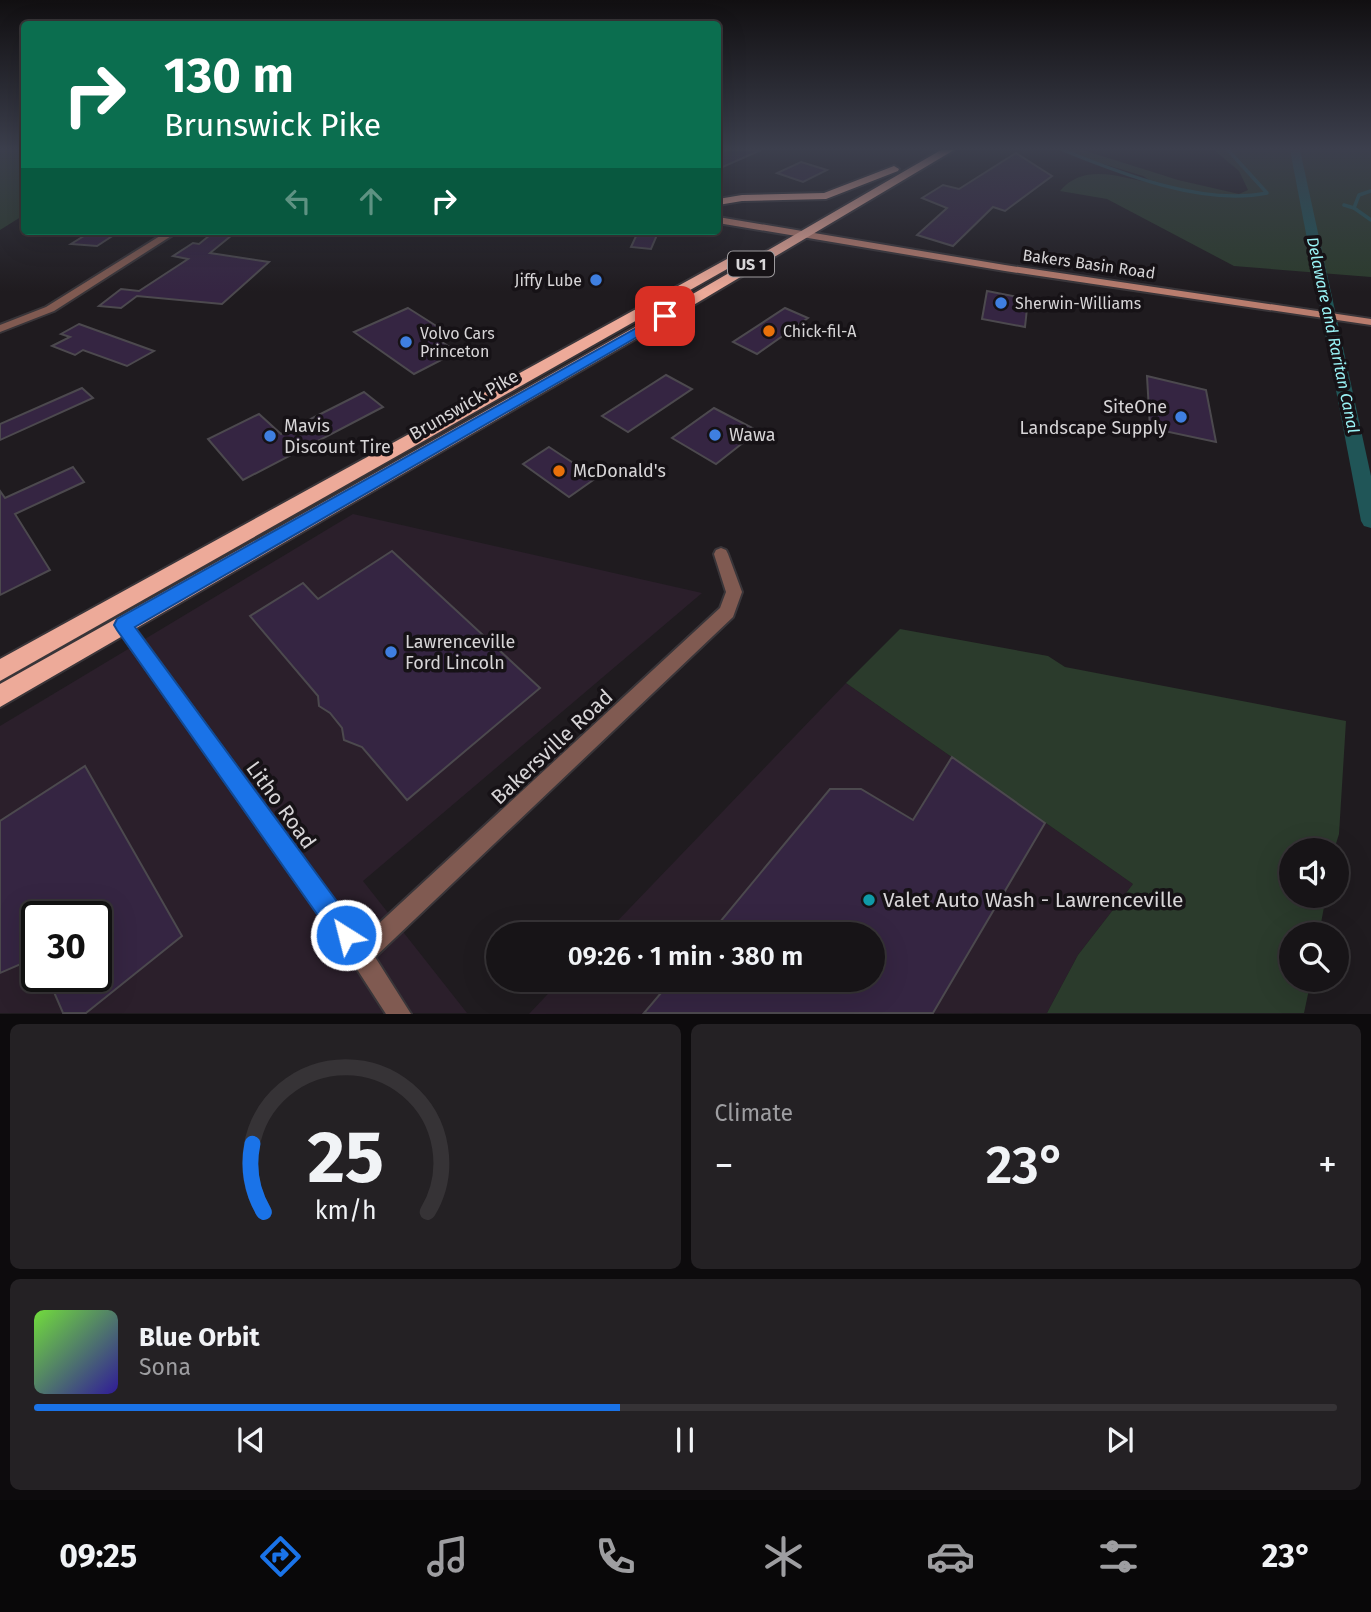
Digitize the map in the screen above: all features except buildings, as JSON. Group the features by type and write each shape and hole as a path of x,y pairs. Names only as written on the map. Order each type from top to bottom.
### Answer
{"highway":[{"path":"721,201 766,197"},
{"name":"Brunswick Pike","path":"0,696 656,321 849,197"},
{"name":"Brunswick Pike","path":"0,671 860,197"}],"main road":[{"name":"Bakers Basin Road","path":"721,220 1371,322"}],"street":[{"path":"0,329 50,309 168,235"},
{"name":"Bakersville Road","path":"361,955 727,612 734,592 721,554"},
{"name":"Litho Road","path":"123,625 400,1013"}],"shaded area":[{"path":"353,514 702,593 363,881 467,1013 0,1013 0,726"},
{"path":"846,683 1133,884 1078,955 1047,1013 529,1014 550,992 885,992 885,922 617,922"}],"green space":[{"path":"0,197 21,197 21,217 0,230"},
{"path":"1097,197 1371,197 1371,277 1234,266 1107,199"},
{"path":"900,629 1048,656 1065,667 1346,721 1338,838 1279,838 1279,908 1324,908 1321,922 1279,922 1279,992 1308,992 1304,1013 1047,1013 1078,955 1133,884 846,683"}],"waterway":[{"name":"Delaware and Raritan Canal","path":"1305,197 1371,521"},
{"path":"1354,208 1358,197"},
{"path":"1344,205 1354,208"},
{"path":"1354,208 1371,220"}],"place":[{"name":"Jiffy Lube","path":"596,280"},
{"name":"Sherwin-Williams","path":"1001,303"},
{"name":"Chick-fil-A","path":"769,331"},
{"name":"Volvo Cars Princeton","path":"406,342"},
{"name":"SiteOne Landscape Supply","path":"1181,417"},
{"name":"Wawa","path":"715,435"},
{"name":"Mavis Discount Tire","path":"270,436"},
{"name":"McDonald's","path":"559,471"},
{"name":"Lawrenceville Ford Lincoln","path":"391,652"},
{"name":"Valet Auto Wash - Lawrenceville","path":"869,900"}],"route":[{"path":"346,935 123,625 665,316"}]}
